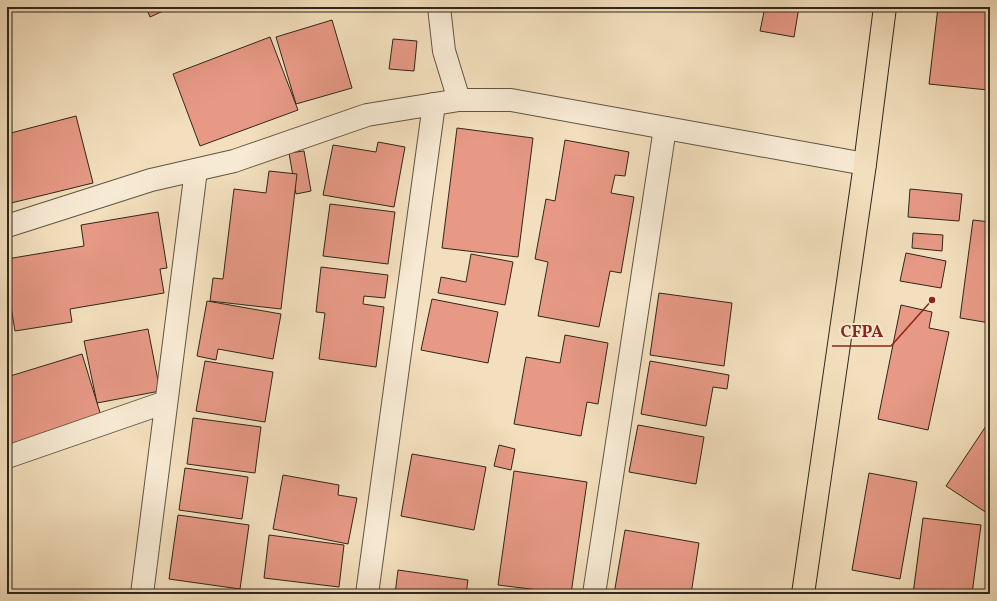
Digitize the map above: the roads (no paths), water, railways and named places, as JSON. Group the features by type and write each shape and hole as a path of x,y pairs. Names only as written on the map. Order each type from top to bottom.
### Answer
{"main road":[{"path":"803,594 865,164 885,7"}],"street":[{"path":"439,7 444,51 459,100"},
{"path":"7,226 151,180 234,162 367,115 459,100 511,100 865,164"},
{"path":"367,594 434,104"},
{"path":"594,594 665,128"},
{"path":"142,594 196,170"},
{"path":"7,457 166,402"}],"place":[{"name":"CFPA","path":"932,300"}]}
